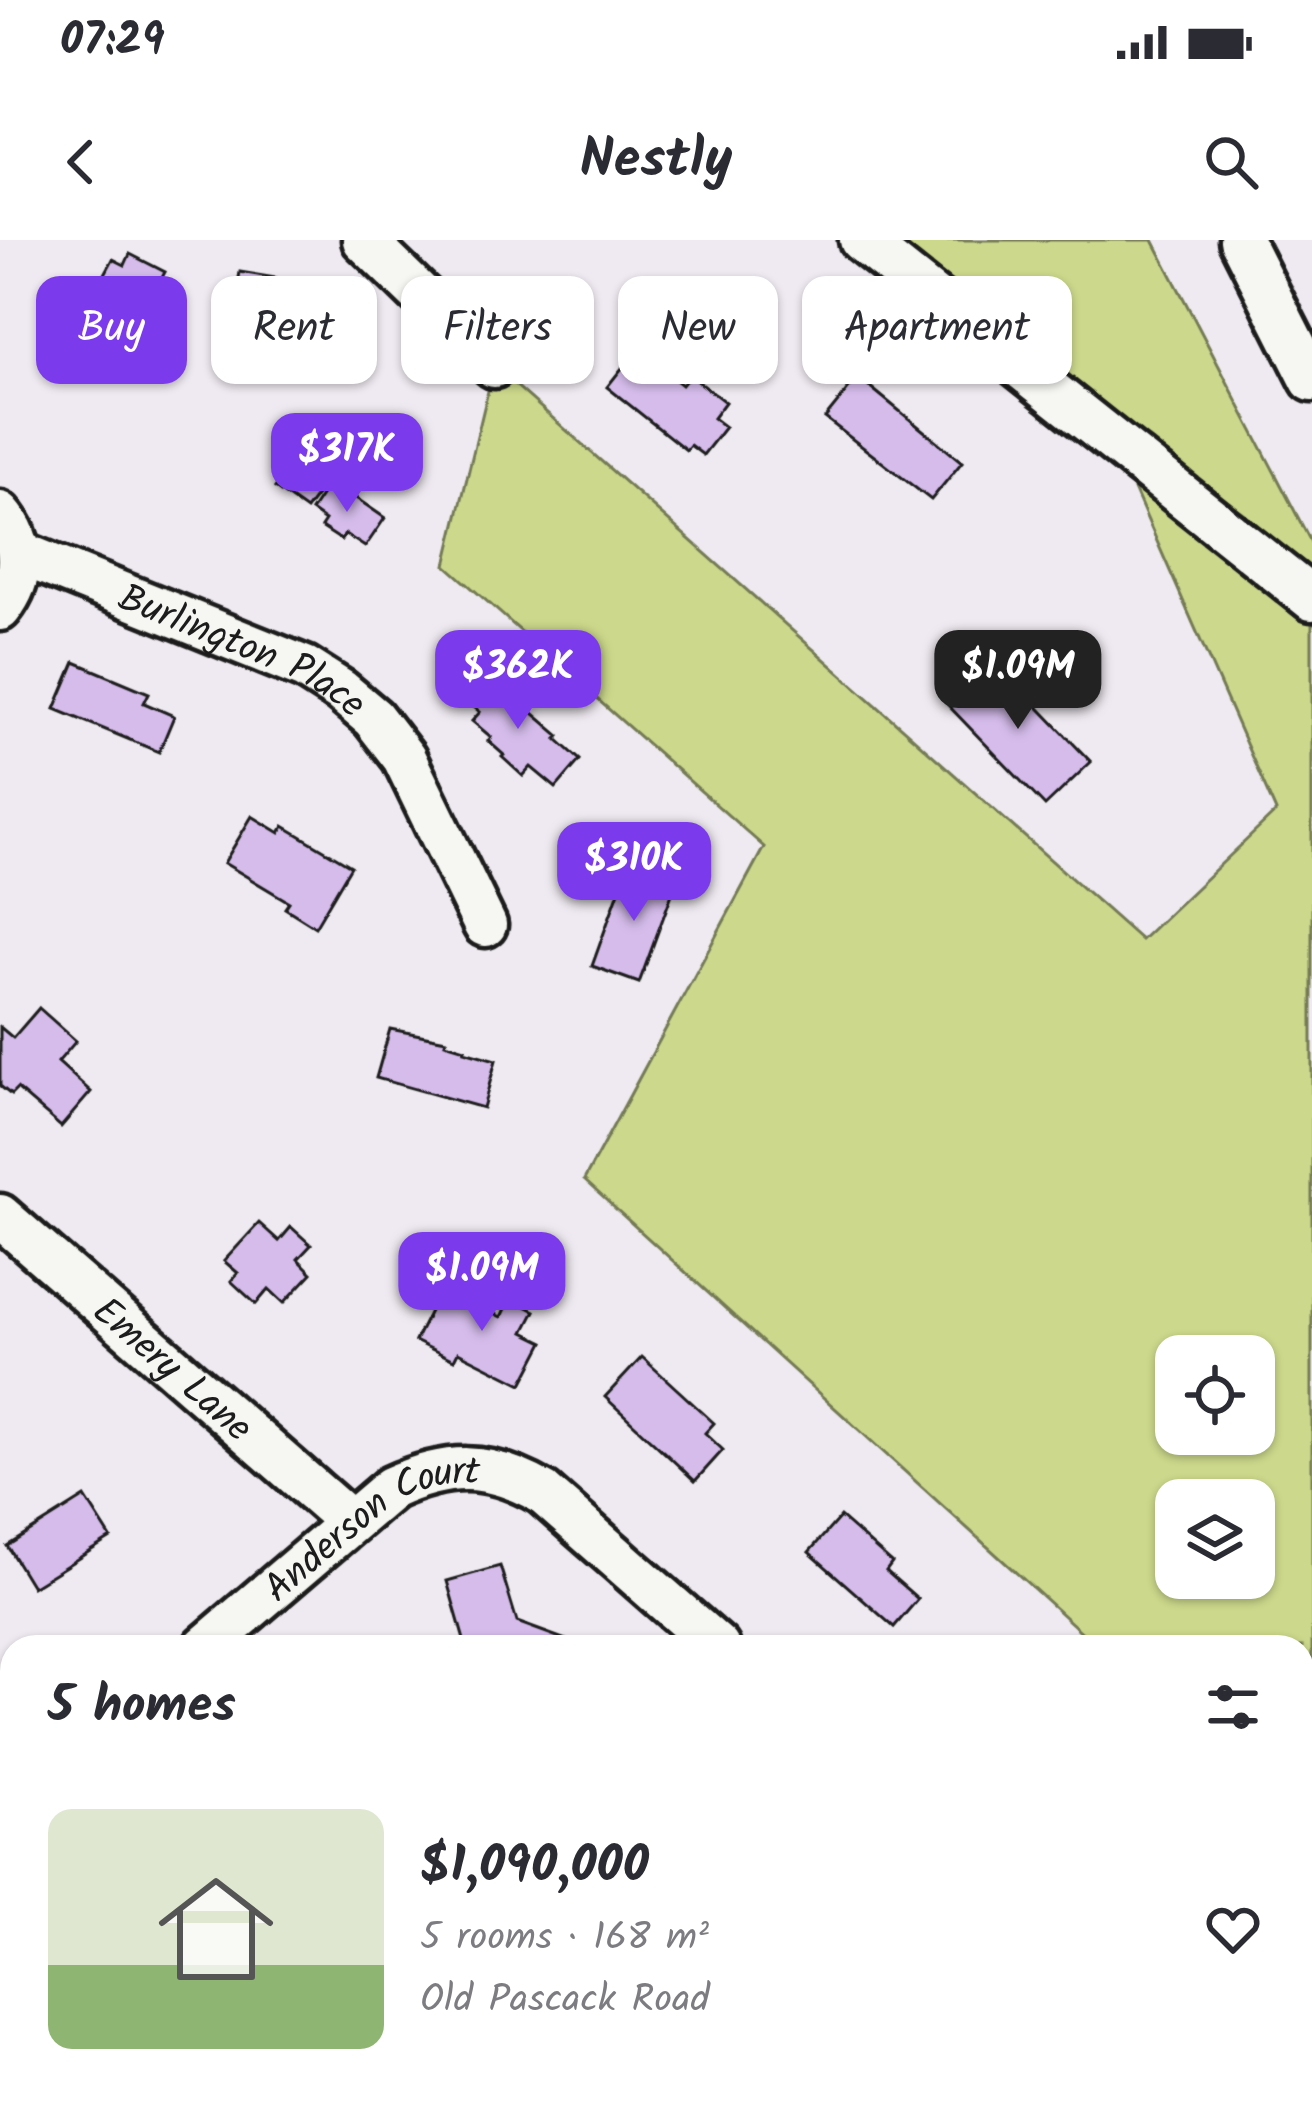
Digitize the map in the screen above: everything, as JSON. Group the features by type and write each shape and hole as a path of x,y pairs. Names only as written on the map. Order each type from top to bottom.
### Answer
{"street":[{"path":"364,240 401,276"},
{"path":"861,240 1312,599"},
{"path":"1241,240 1312,380"},
{"path":"0,513 13,530 20,553 19,574 0,609"},
{"name":"Burlington Place","path":"20,553 305,668 341,691 373,718 404,758 485,926"},
{"name":"Emery Lane","path":"0,1216 350,1522"},
{"name":"Anderson Court","path":"219,1635 391,1488 424,1474 457,1468 488,1470 543,1493 704,1635"}],"green space":[{"path":"879,240 1153,240 1312,544 1312,1635 1085,1635 584,1180 764,847 446,565 490,384 514,384 1141,940 1276,812 1119,455 1040,384 1072,384 1072,276 919,276"}],"building":[{"path":"130,254 165,272 163,276 104,276 113,259 125,265"},
{"path":"618,373 618,384 702,384 725,402 713,418 725,427 703,455 690,445 686,450 607,387"},
{"path":"852,384 867,384 962,462 931,500 825,418"},
{"path":"289,469 320,491 306,510 275,488"},
{"path":"331,481 385,518 365,547 321,527 325,521 311,511"},
{"path":"992,659 1091,762 1045,806 946,703"},
{"path":"75,662 149,693 144,703 174,716 159,752 55,709"},
{"path":"477,670 560,736 557,739 580,760 556,788 531,767 523,776 472,721 480,712 457,693"},
{"path":"252,816 280,833 284,826 351,866 315,927 285,908 289,902 224,863"},
{"path":"628,866 676,883 639,983 592,966"},
{"path":"39,1008 76,1041 58,1062 91,1092 61,1127 17,1089 11,1095 0,1086 0,1027 13,1038"},
{"path":"390,1029 446,1040 496,1060 483,1108 376,1078"},
{"path":"259,1223 279,1241 291,1227 311,1245 298,1259 312,1273 284,1303 269,1289 256,1304 231,1281 238,1273 224,1261"},
{"path":"442,1287 501,1317 510,1298 535,1311 524,1332 544,1342 522,1384 458,1352 454,1360 415,1341"},
{"path":"642,1357 714,1423 705,1433 723,1450 695,1481 605,1397"},
{"path":"85,1497 111,1538 32,1587 7,1546"},
{"path":"840,1517 892,1563 886,1571 918,1599 894,1627 809,1552"},
{"path":"500,1566 517,1622 552,1635 463,1635 447,1581"}]}
